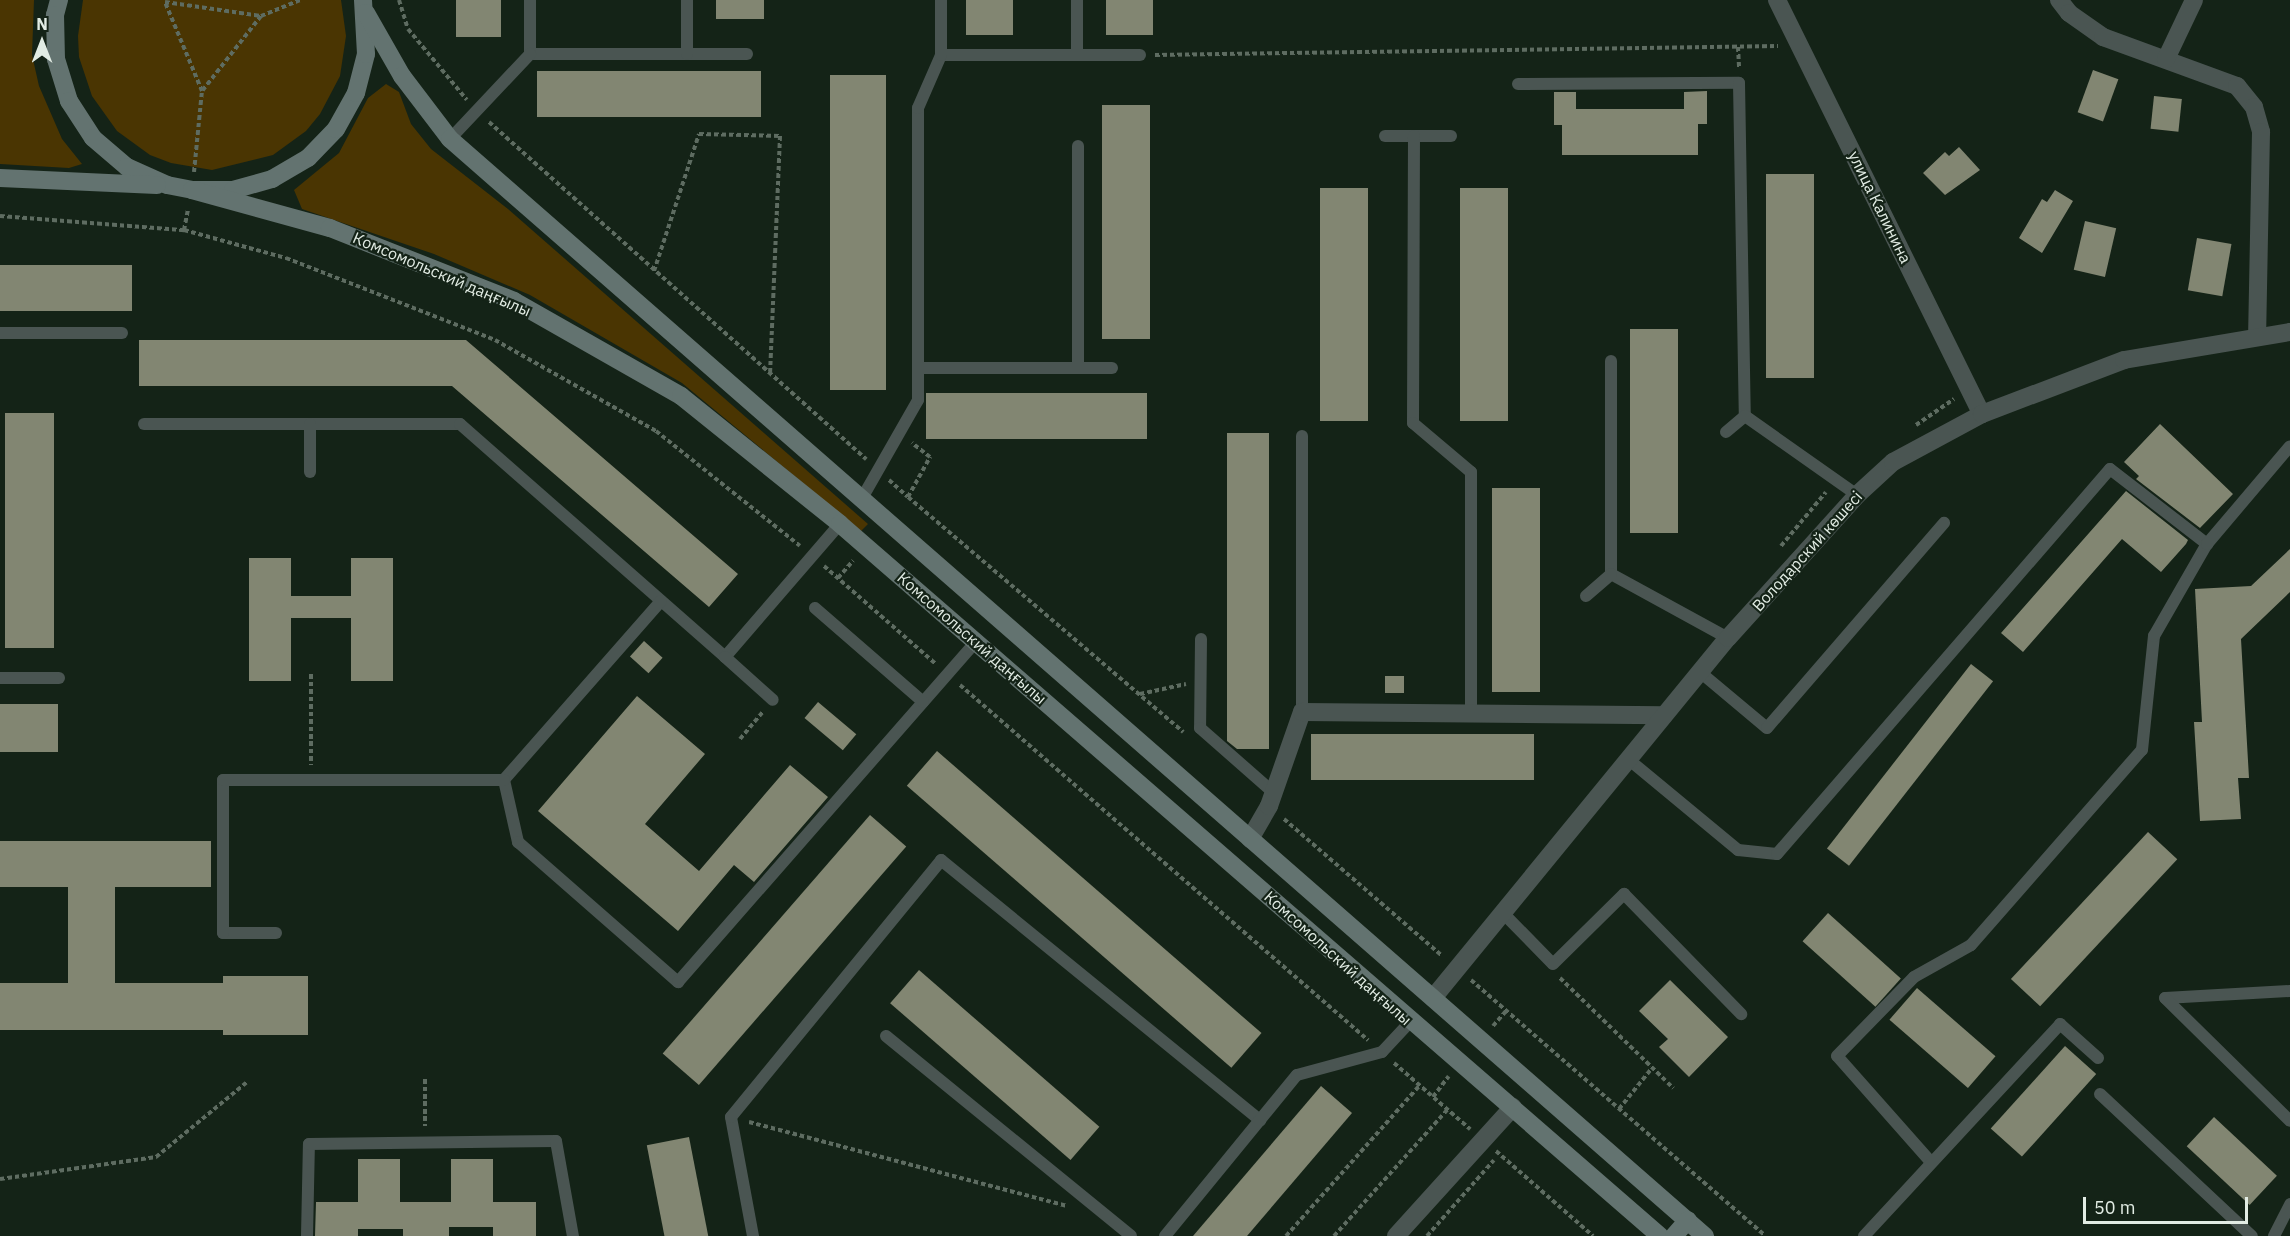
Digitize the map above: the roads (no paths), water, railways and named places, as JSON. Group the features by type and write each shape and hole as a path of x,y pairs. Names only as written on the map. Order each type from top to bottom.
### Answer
{"street":[{"path":"59,0 55,15 56,59 69,101 101,146 127,167 167,185"},
{"name":"улица Калинина","path":"1777,0 1802,46 1982,414"},
{"path":"2059,0 2068,13 2103,37 2237,86 2254,107 2261,132 2257,335"},
{"path":"2166,59 2194,0"},
{"path":"0,178 167,185 192,190 233,190 273,179 308,158 336,129 356,93 366,54 364,6"},
{"name":"Комсомольский даңғылы","path":"364,6 402,76 450,139 1706,1236"},
{"name":"Комсомольский даңғылы","path":"192,190 330,228 514,301 681,396 840,524 1231,862 1410,1022 1513,1107 1660,1236"},
{"name":"Володарский көшесі","path":"1433,998 1728,638 1857,495 1893,462 1982,414 2124,360 2257,335 2290,332"},
{"path":"1231,862 1250,839 1272,800 1302,712 1471,711 1665,715"},
{"path":"1396,1236 1513,1107"},
{"path":"1674,1236 1688,1220"}],"lane":[{"path":"450,139 530,54 530,0"},
{"path":"687,0 687,54"},
{"path":"861,500 918,400 918,108 941,55 941,0"},
{"path":"1077,0 1077,55"},
{"path":"530,54 747,54"},
{"path":"941,55 1140,55"},
{"path":"1518,84 1739,83 1745,416"},
{"path":"1385,136 1451,136"},
{"path":"1414,136 1413,423 1471,472 1471,711"},
{"path":"1078,146 1078,368"},
{"path":"0,333 122,333"},
{"path":"1586,596 1611,573 1611,361"},
{"path":"918,368 1112,368"},
{"path":"1726,432 1745,416"},
{"path":"1745,416 1857,495"},
{"path":"144,424 460,424 773,700"},
{"path":"310,424 310,472"},
{"path":"1302,436 1302,712"},
{"path":"1930,1161 1837,1056 1914,977 1971,945 2142,750 2154,636 2207,544 2290,446"},
{"path":"1628,759 1738,850 1777,854 2110,469 2207,544"},
{"path":"1700,672 1767,728 1944,523"},
{"path":"724,657 840,524"},
{"path":"1611,573 1728,638"},
{"path":"276,933 223,933 223,780 504,780 661,601"},
{"path":"815,608 923,702"},
{"path":"1201,639 1200,728 1272,800"},
{"path":"504,780 518,842 678,982 976,642"},
{"path":"0,678 59,678"},
{"path":"753,1236 730,1117 941,860 1260,1120"},
{"path":"1503,913 1553,964 1624,894 1741,1014"},
{"path":"2290,991 2165,998 2290,1121"},
{"path":"1165,1236 1297,1075 1382,1052 1410,1022"},
{"path":"1864,1236 1930,1161 2060,1024 2098,1058"},
{"path":"886,1036 1131,1236"},
{"path":"2100,1094 2252,1236"},
{"path":"307,1236 309,1143 556,1141 573,1236"},
{"path":"2274,1236 2287,1220 2290,1204"}]}
